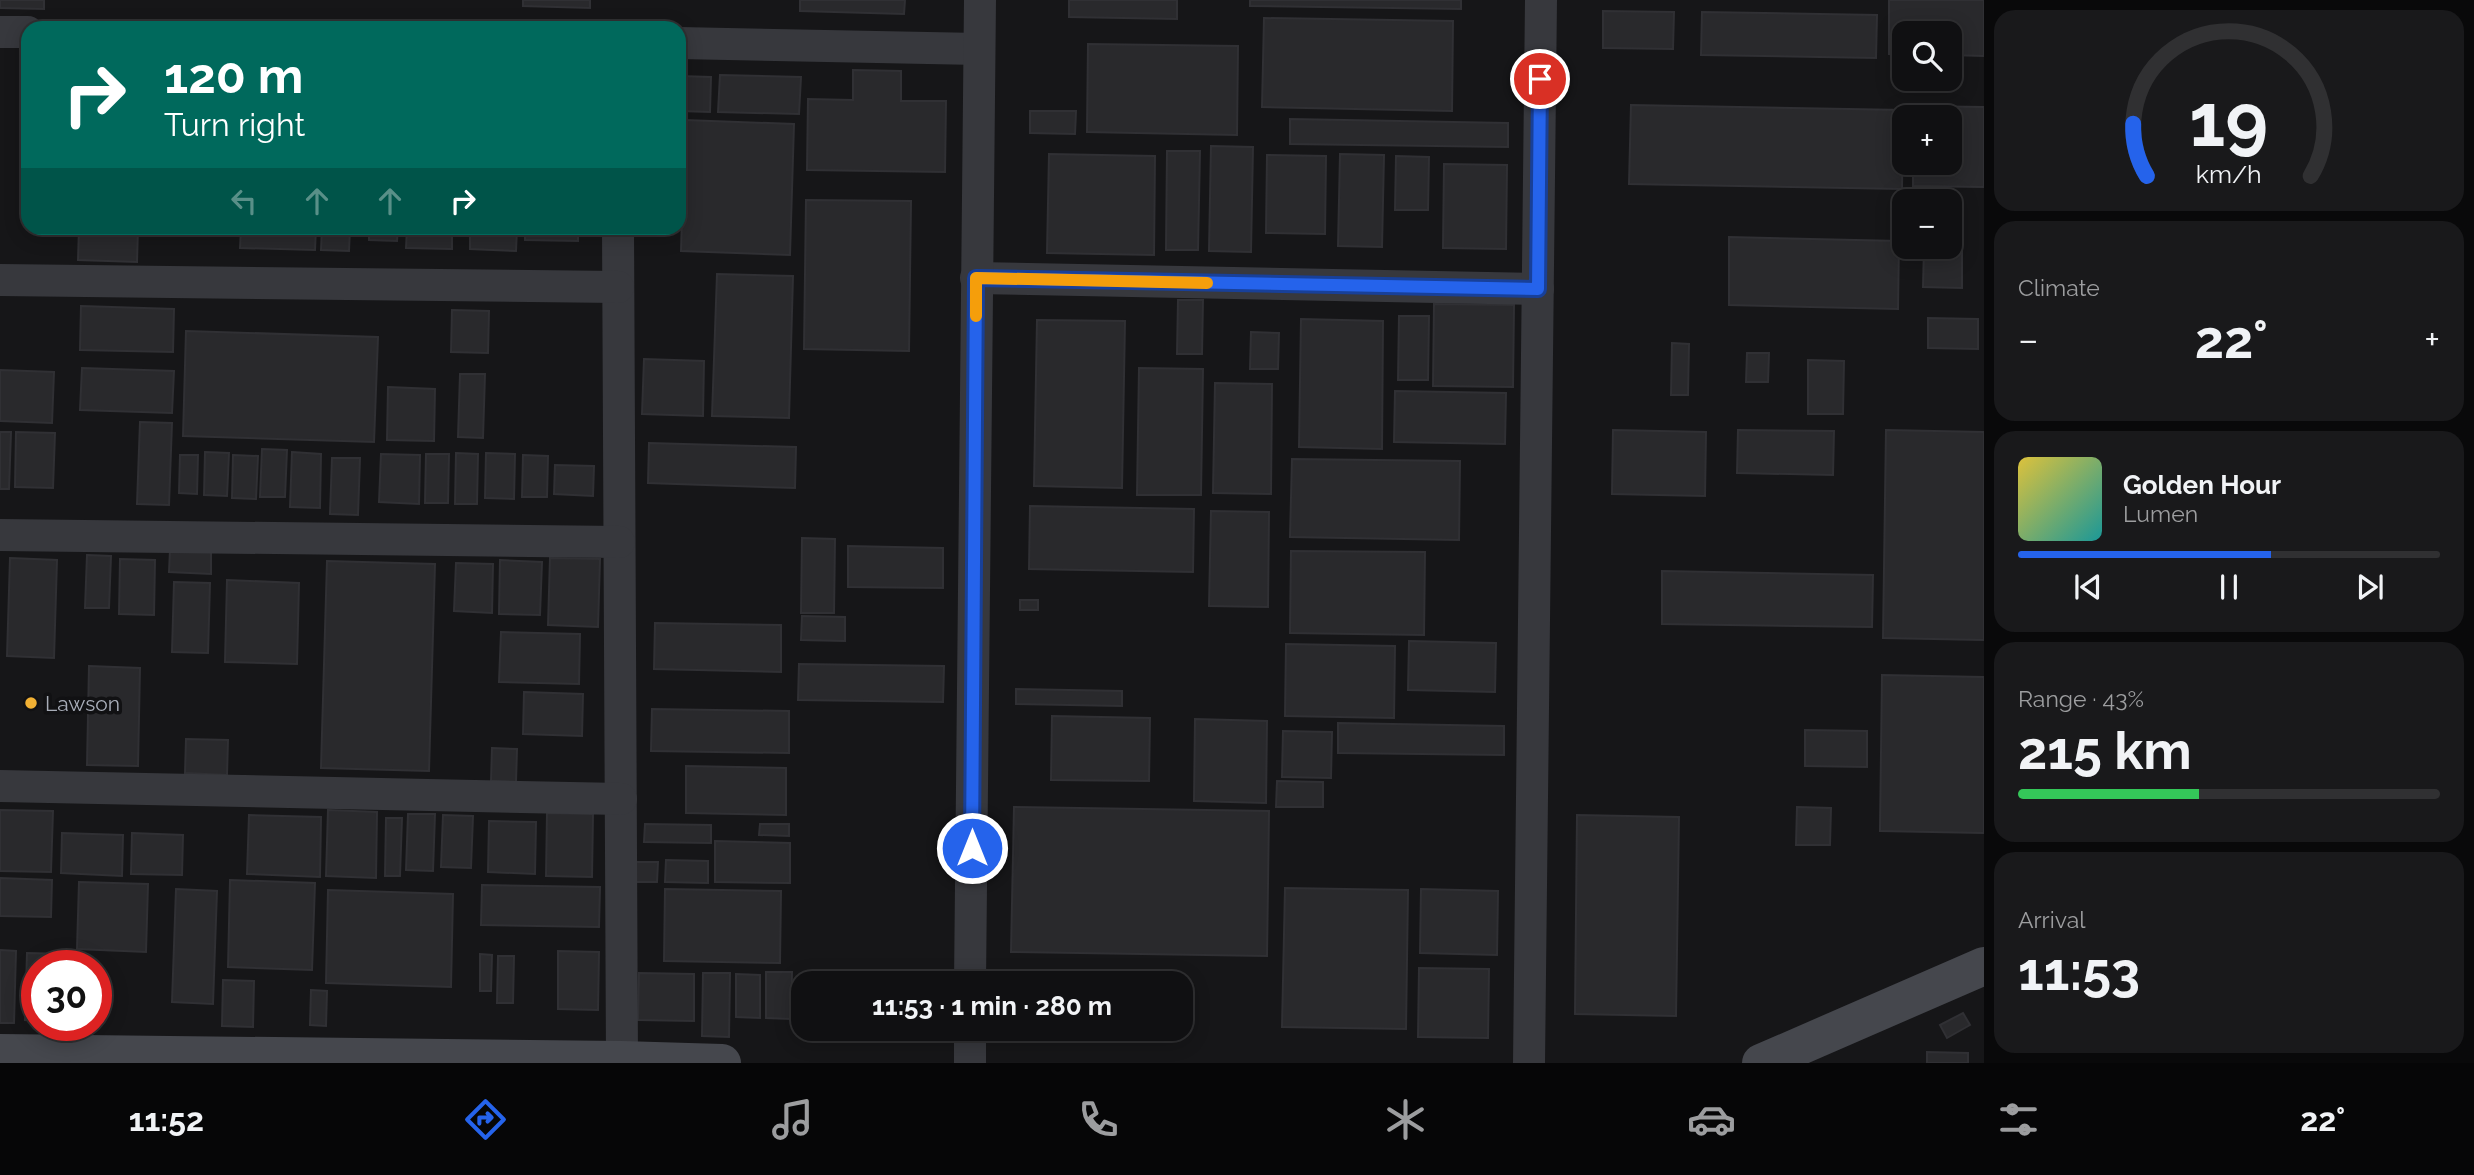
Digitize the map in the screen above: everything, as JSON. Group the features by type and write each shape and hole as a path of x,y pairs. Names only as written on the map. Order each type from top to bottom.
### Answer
{"street":[{"path":"970,971 980,0"},
{"path":"1529,1063 1541,0"},
{"path":"0,32 21,32"},
{"path":"686,43 979,49"},
{"path":"618,235 622,1060"},
{"path":"976,278 1538,289"},
{"path":"0,280 618,287"},
{"path":"0,536 620,541"},
{"path":"0,786 621,799"},
{"path":"1761,1063 1984,966"},
{"path":"970,1041 970,1063"},
{"path":"0,1053 143,1059 622,1060 722,1063"}],"building":[{"path":"0,0 44,0 44,9 0,8"},
{"path":"523,0 590,0 590,8 523,6"},
{"path":"800,0 905,0 904,14 800,11"},
{"path":"1069,0 1177,0 1177,19 1069,17"},
{"path":"1250,0 1461,0 1461,9 1250,6"},
{"path":"1889,0 1984,0 1984,56 1962,55 1962,21 1892,21 1892,54 1889,54"},
{"path":"1603,11 1674,12 1673,49 1603,48"},
{"path":"1702,12 1877,15 1876,58 1701,55"},
{"path":"1264,18 1453,21 1452,111 1262,107"},
{"path":"1088,44 1238,46 1237,135 1087,132"},
{"path":"853,70 901,71 901,101 946,101 945,172 807,170 808,99 853,100"},
{"path":"720,75 801,77 799,114 718,112"},
{"path":"686,76 711,77 710,112 686,111"},
{"path":"1631,105 1892,110 1892,175 1902,175 1902,189 1629,184"},
{"path":"1962,107 1984,107 1984,187 1913,186 1913,175 1962,175"},
{"path":"1030,111 1076,111 1075,134 1030,133"},
{"path":"1290,119 1508,123 1508,147 1290,144"},
{"path":"686,120 794,124 790,255 681,251 681,235 686,235"},
{"path":"1211,146 1253,147 1251,252 1209,251"},
{"path":"1167,151 1200,151 1198,250 1166,250"},
{"path":"1049,154 1155,156 1154,255 1047,253"},
{"path":"1340,154 1384,155 1382,247 1338,246"},
{"path":"1267,155 1326,156 1325,234 1266,233"},
{"path":"1396,156 1429,157 1428,210 1395,210"},
{"path":"1444,164 1507,165 1506,249 1443,248"},
{"path":"806,200 911,201 909,351 804,349"},
{"path":"79,235 138,235 137,262 78,260"},
{"path":"241,235 316,235 315,250 240,248"},
{"path":"322,235 350,235 349,251 321,250"},
{"path":"369,235 397,235 397,241 369,240"},
{"path":"407,235 452,235 452,249 406,248"},
{"path":"470,235 517,235 516,251 470,249"},
{"path":"525,235 578,235 578,241 525,240"},
{"path":"1729,237 1892,241 1892,259 1899,259 1898,309 1729,305"},
{"path":"1924,259 1962,259 1962,288 1923,287"},
{"path":"717,274 793,276 789,418 712,416"},
{"path":"1178,300 1203,300 1202,354 1177,354"},
{"path":"1434,304 1514,305 1513,387 1433,386"},
{"path":"81,306 174,309 173,352 80,350"},
{"path":"452,310 489,311 488,353 451,352"},
{"path":"1399,316 1429,316 1428,380 1398,380"},
{"path":"1928,318 1978,319 1978,349 1928,348"},
{"path":"1301,319 1383,321 1382,449 1299,447"},
{"path":"1037,320 1125,321 1122,488 1034,486"},
{"path":"186,331 378,337 374,442 183,436"},
{"path":"1251,332 1279,333 1278,369 1250,369"},
{"path":"1672,343 1689,344 1688,395 1671,395"},
{"path":"1747,353 1769,353 1768,382 1746,382"},
{"path":"644,359 704,361 703,416 642,414"},
{"path":"1808,360 1844,361 1843,414 1808,414"},
{"path":"82,368 174,371 172,413 80,410"},
{"path":"1139,368 1203,369 1201,495 1137,495"},
{"path":"0,370 54,372 52,423 0,421"},
{"path":"460,374 485,374 483,438 458,437"},
{"path":"1215,383 1272,384 1271,494 1213,493"},
{"path":"388,387 435,389 434,441 387,440"},
{"path":"1395,391 1506,393 1505,444 1394,442"},
{"path":"140,422 172,423 169,505 137,504"},
{"path":"1613,430 1706,432 1705,496 1612,494"},
{"path":"1738,430 1834,431 1833,475 1737,473"},
{"path":"1886,430 1984,432 1984,640 1883,638"},
{"path":"0,432 11,432 9,489 0,489"},
{"path":"16,432 55,433 53,488 15,487"},
{"path":"649,443 796,447 795,488 648,483"},
{"path":"262,449 287,450 285,497 260,497"},
{"path":"205,452 229,453 227,496 204,495"},
{"path":"292,452 321,454 320,508 290,507"},
{"path":"456,453 478,454 477,504 455,504"},
{"path":"486,453 515,454 514,499 485,498"},
{"path":"381,454 420,455 419,504 379,502"},
{"path":"426,454 449,454 448,503 425,503"},
{"path":"180,455 198,455 197,494 179,493"},
{"path":"233,455 258,456 256,499 232,498"},
{"path":"523,455 548,456 547,497 522,497"},
{"path":"332,458 360,458 358,515 330,514"},
{"path":"1292,459 1460,461 1459,540 1290,537"},
{"path":"555,465 594,466 593,496 554,494"},
{"path":"1030,506 1194,509 1193,572 1029,569"},
{"path":"1211,511 1269,512 1268,607 1209,606"},
{"path":"802,538 835,539 834,613 801,613"},
{"path":"848,546 943,548 943,588 848,587"},
{"path":"170,550 211,552 211,574 169,572"},
{"path":"1291,551 1425,552 1424,635 1290,633"},
{"path":"87,555 111,556 109,608 85,608"},
{"path":"10,558 57,560 54,658 7,656"},
{"path":"550,558 600,559 598,627 548,625"},
{"path":"120,559 155,560 154,615 119,614"},
{"path":"500,560 542,562 540,615 499,614"},
{"path":"327,561 435,564 429,771 321,768"},
{"path":"456,563 493,564 492,613 454,611"},
{"path":"1662,571 1873,575 1872,627 1662,624"},
{"path":"227,580 299,583 297,664 225,662"},
{"path":"174,582 210,583 208,653 172,652"},
{"path":"1020,600 1038,600 1038,610 1020,610"},
{"path":"802,616 845,617 845,641 801,640"},
{"path":"655,623 781,625 781,672 654,669"},
{"path":"501,632 580,634 579,684 499,682"},
{"path":"1409,641 1496,643 1495,692 1408,690"},
{"path":"1286,644 1395,646 1394,718 1285,716"},
{"path":"799,664 944,666 943,702 798,700"},
{"path":"89,666 140,668 138,766 87,765"},
{"path":"1882,675 1984,677 1984,833 1880,831"},
{"path":"1016,689 1122,691 1122,706 1016,704"},
{"path":"524,692 583,694 582,736 523,734"},
{"path":"652,709 789,711 789,753 651,751"},
{"path":"1052,716 1150,718 1149,781 1051,780"},
{"path":"1195,719 1267,721 1266,803 1194,801"},
{"path":"1338,723 1504,726 1504,755 1338,753"},
{"path":"1805,730 1867,731 1867,767 1805,766"},
{"path":"1283,731 1332,732 1331,778 1282,777"},
{"path":"186,739 228,740 227,775 185,773"},
{"path":"492,748 517,749 516,782 491,781"},
{"path":"686,766 786,768 786,815 686,813"},
{"path":"1277,781 1323,782 1323,807 1276,807"},
{"path":"1014,807 1269,811 1267,956 1011,952"},
{"path":"1797,807 1831,808 1830,845 1796,845"},
{"path":"0,810 53,811 51,872 0,871"},
{"path":"328,810 377,812 376,878 326,876"},
{"path":"547,813 593,814 592,877 546,876"},
{"path":"408,814 435,814 433,871 406,870"},
{"path":"249,815 321,817 320,877 247,874"},
{"path":"443,815 473,816 471,868 441,867"},
{"path":"1577,815 1679,817 1676,1016 1575,1014"},
{"path":"386,818 402,818 400,876 385,876"},
{"path":"489,821 536,822 535,874 488,872"},
{"path":"645,824 711,825 711,843 644,842"},
{"path":"760,824 789,824 789,836 759,835"},
{"path":"62,833 123,835 122,876 61,873"},
{"path":"132,833 183,835 182,875 131,874"},
{"path":"715,841 790,843 790,883 715,882"},
{"path":"666,860 708,861 708,883 665,882"},
{"path":"636,862 658,862 657,882 636,882"},
{"path":"0,878 52,880 51,917 0,916"},
{"path":"230,880 315,883 312,970 228,967"},
{"path":"79,882 148,884 146,952 77,949"},
{"path":"482,885 600,887 599,927 481,925"},
{"path":"1285,888 1408,890 1406,1029 1282,1027"},
{"path":"176,889 217,891 213,1004 172,1002"},
{"path":"665,889 781,891 780,963 664,961"},
{"path":"1421,889 1498,891 1497,955 1420,953"},
{"path":"328,890 453,894 451,987 326,983"},
{"path":"0,950 16,951 14,1023 0,1023"},
{"path":"558,951 599,952 598,1010 558,1009"},
{"path":"480,954 492,955 491,991 480,991"},
{"path":"498,956 514,956 513,1003 497,1003"},
{"path":"1419,968 1489,969 1488,1038 1418,1037"},
{"path":"766,972 791,972 791,1019 766,1018"},
{"path":"639,973 694,974 694,1021 638,1020"},
{"path":"703,973 730,973 729,1037 702,1036"},
{"path":"736,974 760,975 760,1018 736,1017"},
{"path":"223,980 254,981 253,1027 222,1026"},
{"path":"311,990 327,991 326,1026 310,1025"},
{"path":"1963,1013 1970,1025 1947,1038 1940,1025"},
{"path":"1927,1052 1968,1053 1968,1063 1927,1063"}],"slow traffic":[{"path":"976,316 976,278 1207,283"}],"place":[{"name":"Lawson","path":"31,703"}],"route":[{"path":"972,848 976,278 1538,289 1540,79"}]}
